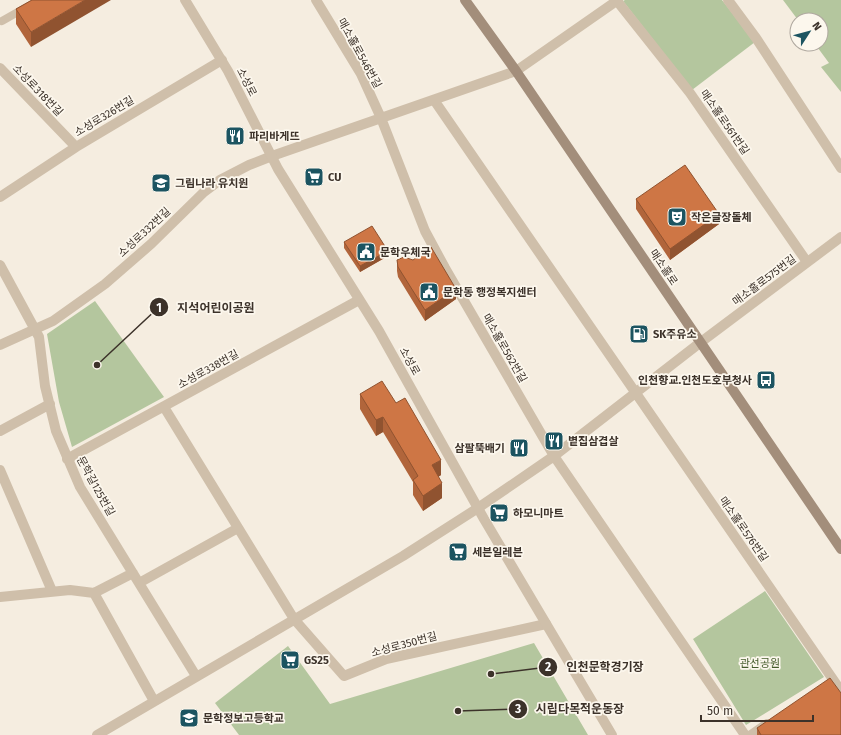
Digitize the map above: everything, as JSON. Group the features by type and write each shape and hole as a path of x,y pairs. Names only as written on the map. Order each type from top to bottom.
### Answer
{"main road":[{"name":"매소홀로","path":"464,0 516,70 841,549"}],"street":[{"name":"소성로","path":"185,0 222,60 272,156 379,331 478,508 612,735"},
{"name":"매소홀로546번길","path":"316,0 361,74 381,118"},
{"name":"매소홀로561번길","path":"516,70 617,0 690,93 807,262"},
{"path":"728,0 756,38 841,168"},
{"name":"소성로326번길","path":"0,197 76,147 222,60"},
{"name":"소성로318번길","path":"0,68 76,147"},
{"path":"272,156 516,70"},
{"path":"434,100 636,393"},
{"name":"매소홀로562번길","path":"381,118 425,231 554,456"},
{"name":"소성로332번길","path":"0,345 53,321 105,284 151,244 204,192 220,180 249,165 272,156"},
{"name":"매소홀로575번길","path":"701,342 841,236"},
{"path":"0,265 35,330"},
{"name":"소성로338번길","path":"67,459 360,300"},
{"name":"문학길125번길","path":"35,330 39,337 45,386 56,431 80,487 196,676"},
{"path":"97,735 154,700 403,556 478,508 554,456 701,342"},
{"name":"매소홀로576번길","path":"636,393 841,691"},
{"path":"0,431 50,404"},
{"name":"소성로350번길","path":"164,407 294,620 344,676 386,659 546,624"},
{"path":"554,456 745,735"},
{"path":"0,470 52,591"},
{"path":"139,582 238,528"},
{"path":"0,597 70,590 94,593 133,573"},
{"path":"94,593 154,700"},
{"path":"750,735 776,718"}],"lane":[{"path":"2,21 39,0"}],"green space":[{"path":"722,0 755,42 692,90 623,1"},
{"path":"783,0 841,0 841,92 821,67 829,63 821,52 829,52 829,12 792,12"},
{"path":"95,301 164,397 72,447 59,402 47,334"},
{"name":"관선공원","path":"765,591 824,677 746,725 693,639"},
{"path":"534,643 588,735 239,735 215,703 288,646 330,704"}],"building":[{"path":"32,0 85,0 31,32 16,9"},
{"name":"작은글장돌체","path":"685,165 719,214 670,249 636,199"},
{"name":"문학우체국","path":"372,226 388,251 360,266 344,242"},
{"path":"431,247 456,289 425,310 398,267 397,260 404,257 413,260"},
{"path":"382,381 396,403 405,398 441,460 432,465 442,483 423,496 413,480 418,476 383,417 376,420 360,394"},
{"path":"830,678 841,693 841,735 761,735 757,728"}],"place":[{"name":"파리바게뜨","path":"235,136"},
{"name":"CU","path":"314,177"},
{"name":"그림나라 유치원","path":"161,183"},
{"name":"작은글장돌체","path":"677,217"},
{"name":"문학우체국","path":"366,252"},
{"name":"문학동 행정복지센터","path":"429,292"},
{"name":"SK주유소","path":"639,334"},
{"name":"지석어린이공원","path":"97,365"},
{"name":"인천향교.인천도호부청사","path":"766,380"},
{"name":"볕집삼겹살","path":"554,441"},
{"name":"삼팔뚝배기","path":"519,448"},
{"name":"하모니마트","path":"499,513"},
{"name":"세븐일레븐","path":"458,552"},
{"name":"GS25","path":"290,660"},
{"name":"인천문학경기장","path":"491,674"},
{"name":"시립다목적운동장","path":"458,711"},
{"name":"문학정보고등학교","path":"189,718"}]}
